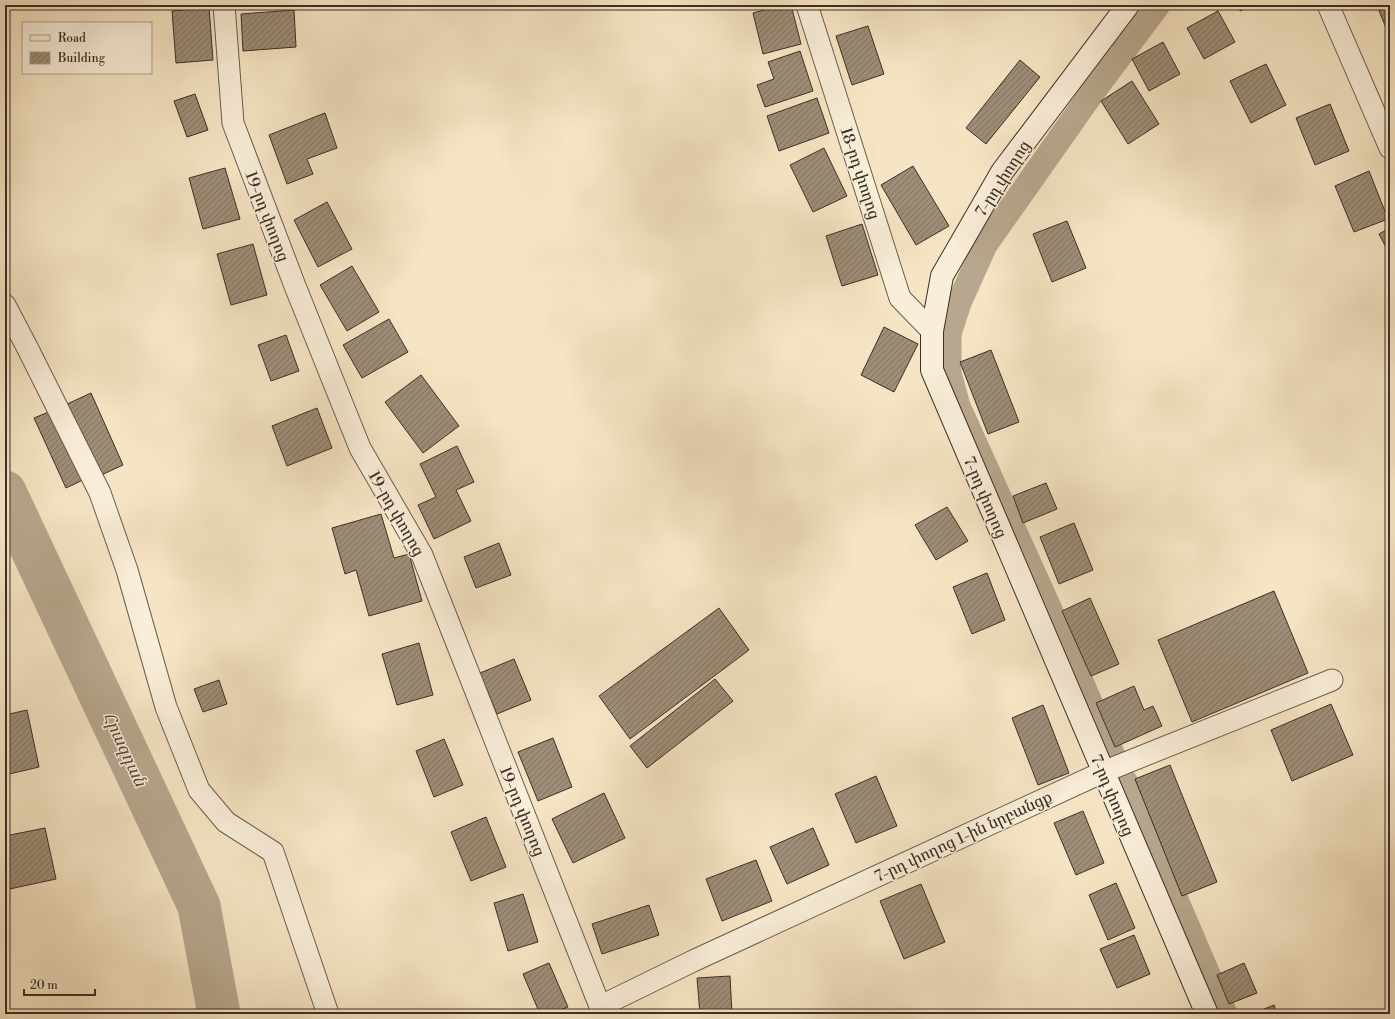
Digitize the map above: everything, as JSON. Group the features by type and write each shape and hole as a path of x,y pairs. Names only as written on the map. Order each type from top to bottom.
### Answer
{"main road":[{"name":"7-րդ փողոց","path":"1128,5 1002,172 942,276 932,331 932,370 1207,1014"}],"street":[{"name":"19-րդ փողոց","path":"224,5 233,123 292,279 360,448 422,555 602,1010"},
{"name":"18-րդ փողոց","path":"807,5 900,298 932,331"},
{"path":"1328,5 1390,148"},
{"path":"5,305 100,493 127,570 166,707 199,790 226,822 273,852 328,1014"},
{"name":"7-րդ փողոց 1-ին նրբանցք","path":"602,1010 693,961 1103,772 1332,680"}],"building":[{"path":"783,5 791,5 801,44 763,54 753,13"},
{"path":"1238,5 1253,5 1240,11"},
{"path":"1390,5 1390,38 1378,8"},
{"path":"209,7 213,60 176,63 172,11"},
{"path":"294,10 296,47 243,51 241,14"},
{"path":"1218,11 1235,42 1204,59 1187,28"},
{"path":"868,26 884,74 852,85 836,36"},
{"path":"1163,42 1180,74 1149,91 1132,59"},
{"path":"800,51 813,91 765,107 757,85 774,79 768,62"},
{"path":"1020,60 1040,77 986,144 966,128"},
{"path":"1266,64 1286,105 1251,123 1230,81"},
{"path":"1132,81 1159,124 1128,144 1101,101"},
{"path":"195,94 208,130 187,137 174,101"},
{"path":"817,98 829,133 779,151 767,116"},
{"path":"1330,104 1349,151 1315,165 1296,118"},
{"path":"325,113 337,148 307,159 313,174 287,184 269,135"},
{"path":"824,148 847,196 813,212 790,165"},
{"path":"913,166 949,226 916,245 881,185"},
{"path":"225,168 240,219 203,229 189,178"},
{"path":"1369,171 1388,219 1354,232 1335,186"},
{"path":"327,202 352,249 318,267 294,220"},
{"path":"1067,221 1086,268 1052,282 1033,234"},
{"path":"862,224 878,275 842,286 826,236"},
{"path":"1390,228 1390,255 1379,234"},
{"path":"253,244 267,295 231,305 217,254"},
{"path":"352,266 379,312 347,331 320,285"},
{"path":"1390,291 1390,305 1385,293"},
{"path":"389,319 408,352 362,378 343,345"},
{"path":"884,327 918,344 894,392 861,375"},
{"path":"286,335 299,371 271,381 258,345"},
{"path":"991,350 1019,422 988,434 960,362"},
{"path":"421,375 459,426 423,453 385,402"},
{"path":"91,393 123,465 97,477 65,405"},
{"path":"317,408 332,448 287,466 272,426"},
{"path":"51,411 83,480 66,488 34,418"},
{"path":"457,446 474,482 456,490 471,521 434,539 418,505 436,497 420,464"},
{"path":"1046,483 1057,509 1023,523 1013,496"},
{"path":"947,507 968,541 936,560 915,525"},
{"path":"381,514 394,558 409,554 422,601 369,616 356,570 345,574 332,528"},
{"path":"1074,523 1093,570 1059,584 1040,537"},
{"path":"499,543 511,575 476,588 464,557"},
{"path":"987,573 1005,620 972,634 953,587"},
{"path":"1274,591 1308,673 1192,722 1158,640"},
{"path":"1090,598 1119,664 1091,676 1062,611"},
{"path":"719,608 749,650 630,739 599,696"},
{"path":"419,643 433,695 397,705 382,654"},
{"path":"514,659 531,700 497,714 480,673"},
{"path":"715,679 733,701 647,768 630,746"},
{"path":"219,680 227,704 203,712 194,689"},
{"path":"1134,686 1144,710 1153,706 1162,726 1115,747 1096,703"},
{"path":"1331,704 1353,755 1292,781 1271,730"},
{"path":"1043,705 1069,773 1038,785 1012,718"},
{"path":"27,710 39,767 5,775 5,715"},
{"path":"553,738 572,787 538,801 518,752"},
{"path":"444,739 463,785 434,797 416,751"},
{"path":"1170,765 1217,882 1182,896 1135,779"},
{"path":"876,776 897,826 856,843 835,794"},
{"path":"604,793 625,838 573,863 552,819"},
{"path":"1083,811 1104,863 1076,875 1054,823"},
{"path":"486,817 506,867 471,881 451,832"},
{"path":"45,828 56,879 5,890 5,836"},
{"path":"813,828 829,865 787,884 770,847"},
{"path":"756,860 772,901 722,921 706,879"},
{"path":"1116,883 1135,928 1108,940 1089,895"},
{"path":"921,884 945,942 904,959 880,901"},
{"path":"523,894 538,942 508,951 494,903"},
{"path":"649,905 659,935 602,954 592,924"},
{"path":"1134,935 1150,974 1117,988 1100,949"},
{"path":"549,963 568,1007 551,1014 540,1014 523,974"},
{"path":"1244,963 1257,993 1229,1004 1217,975"},
{"path":"730,976 732,1014 700,1014 697,978"},
{"path":"1274,1005 1277,1014 1252,1014"}],"waterway":[{"path":"1115,760 1051,612 958,406 949,373 949,334 959,303 985,245 1092,93 1158,5"},
{"name":"Հրազդան","path":"5,492 199,906 219,1014"},
{"path":"1125,781 1225,1014"}]}
